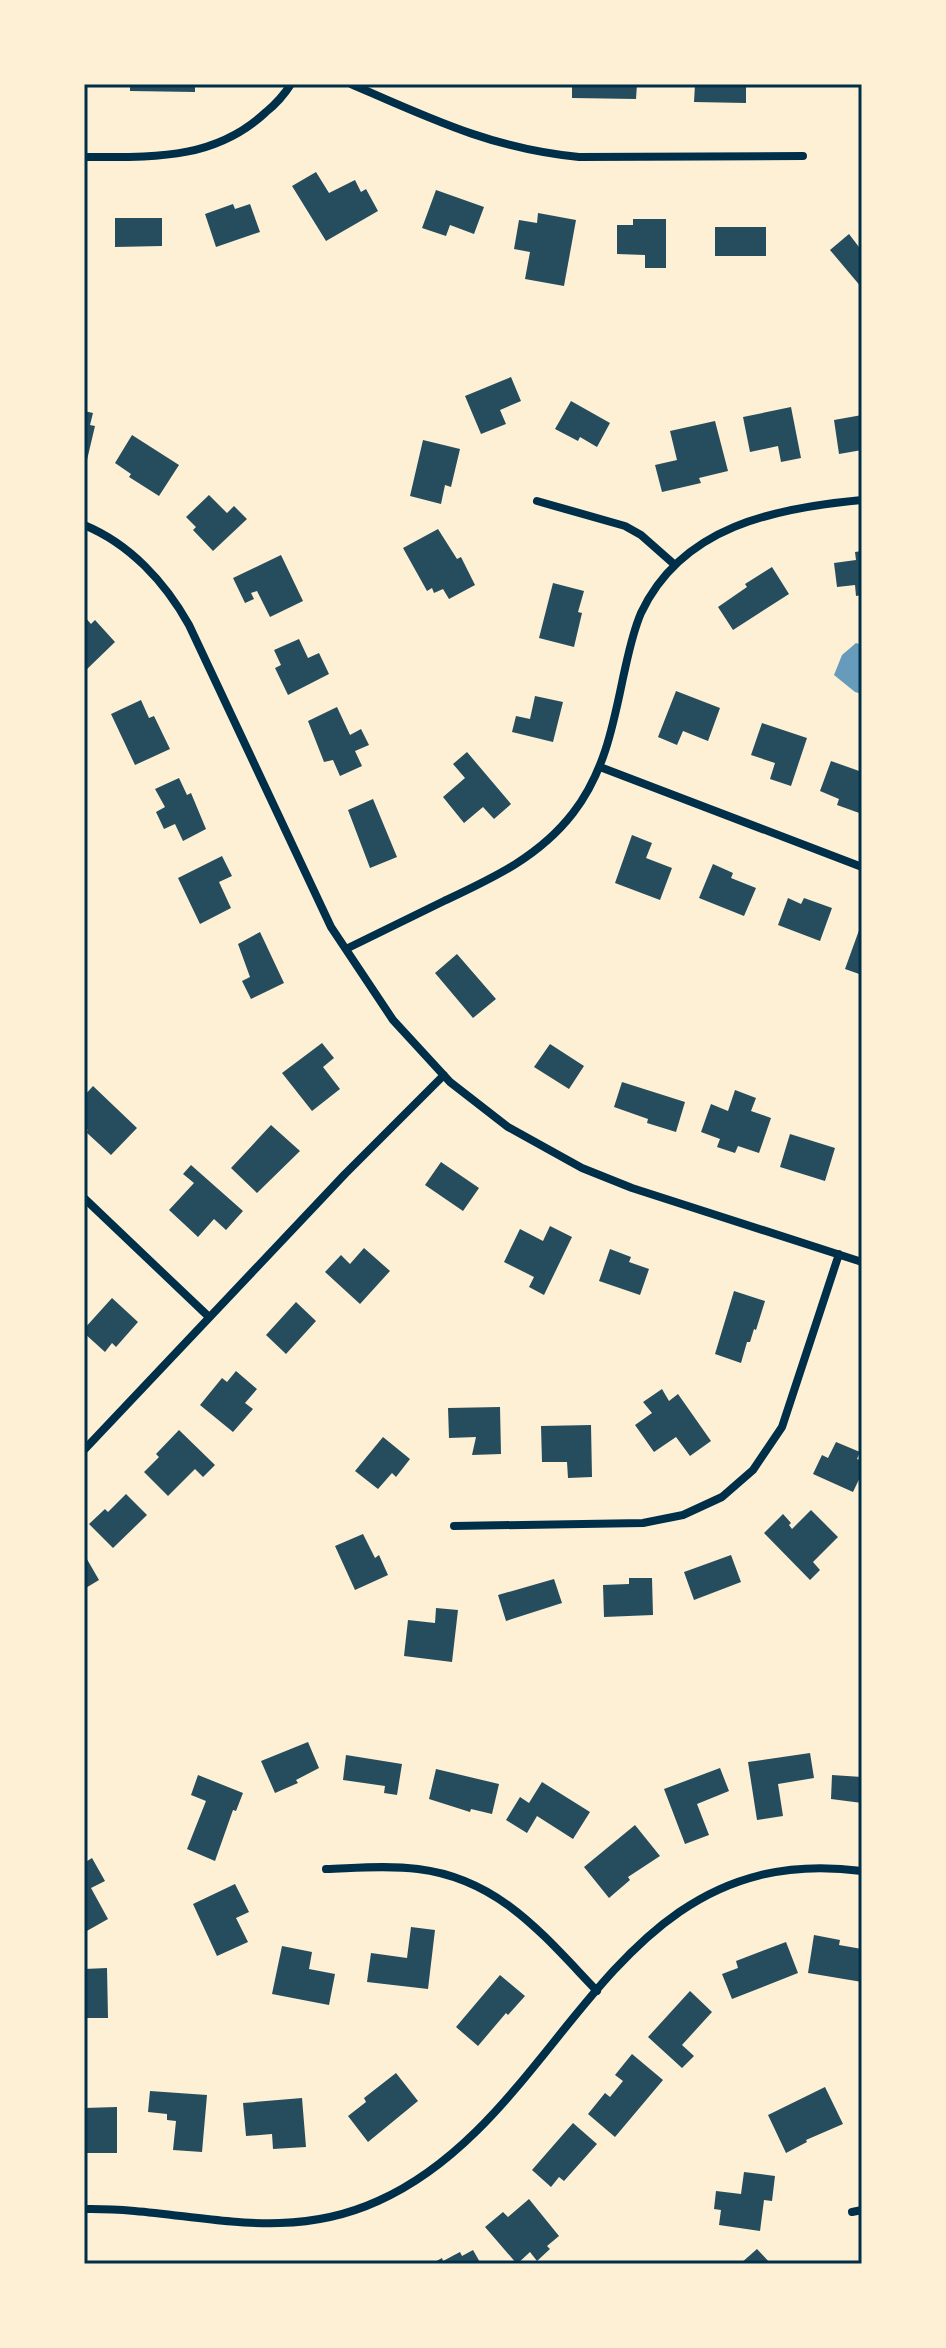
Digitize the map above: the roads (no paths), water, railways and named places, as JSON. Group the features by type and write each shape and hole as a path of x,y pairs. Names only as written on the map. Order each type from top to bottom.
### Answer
{"street":[{"path":"84,157 162,157 204,150 232,138 259,120 291,84"},
{"path":"351,84 464,133 516,148 547,153 579,157 803,156"},
{"path":"346,949 528,858 575,811 600,767 610,738 631,639 638,621 662,580 675,565 697,546 740,523 790,510 862,500"},
{"path":"537,501 625,526 641,535 675,565"},
{"path":"84,525 113,540 146,566 183,616 331,927 393,1020 444,1075 508,1127 572,1164 632,1188 862,1262"},
{"path":"600,767 862,867"},
{"path":"84,1450 444,1075"},
{"path":"84,1198 209,1317"},
{"path":"454,1526 643,1523 683,1515 722,1497 753,1470 782,1427 839,1254"},
{"path":"84,2209 146,2210 224,2223 277,2225 327,2218 377,2202 422,2177 471,2138 627,1954 657,1926 691,1903 727,1886 787,1870 828,1868 862,1871"},
{"path":"326,1869 415,1869 445,1874 475,1885 519,1912 597,1991"},
{"path":"852,2212 862,2210"}],"water":[{"path":"856,643 862,645 862,694 834,675 842,655"}]}
